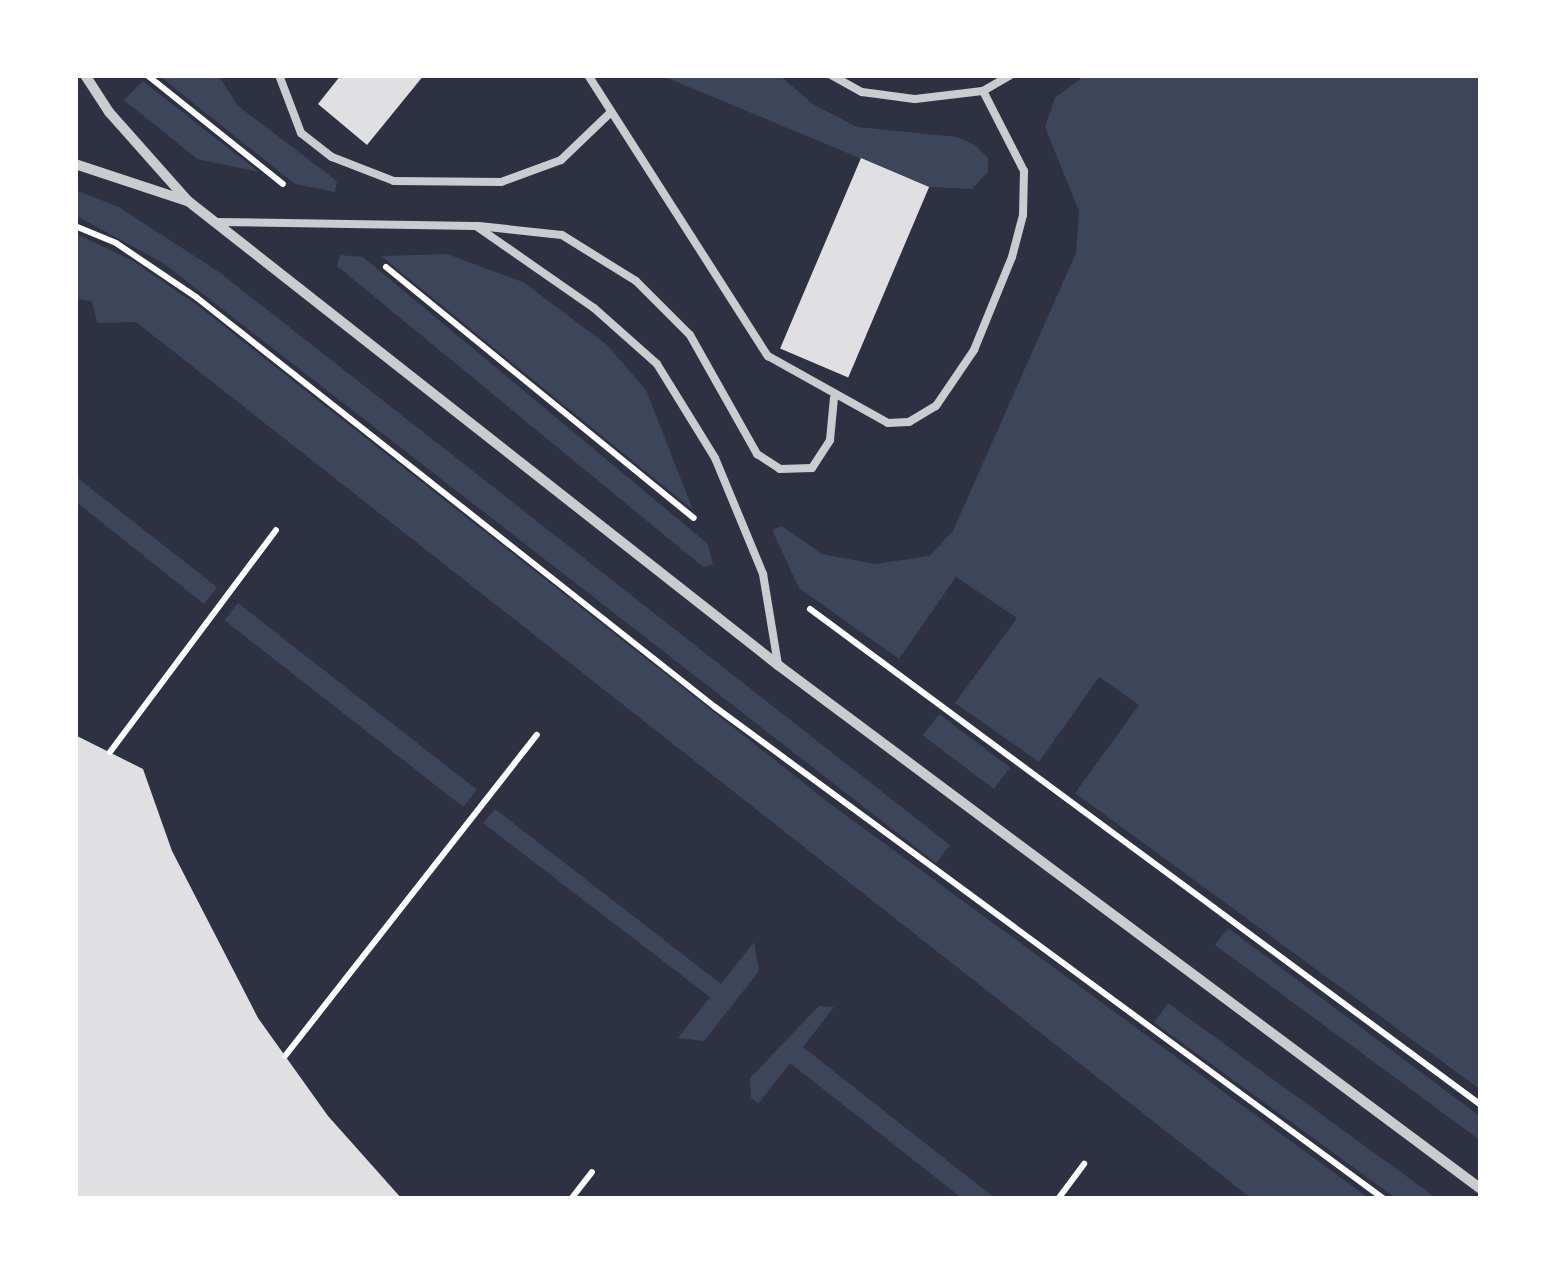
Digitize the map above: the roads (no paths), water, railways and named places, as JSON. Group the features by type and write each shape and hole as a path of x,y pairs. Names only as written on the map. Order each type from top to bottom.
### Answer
{"street":[{"path":"85,75 109,112 188,201 778,665 1481,1189"},
{"path":"75,164 188,201"}],"lane":[{"path":"279,75 301,133 332,157 394,181 501,182 560,160 612,112"},
{"path":"588,75 744,328 768,356 834,398 888,423 910,422 936,406 974,350 1024,214 1024,171 984,91"},
{"path":"832,75 886,98 984,91 1011,75"},
{"path":"216,222 476,226 562,235 636,282 690,335 757,454 780,469 812,468 830,440 834,398"},
{"path":"476,226 594,308 656,364 715,458 756,557 778,665"}]}
